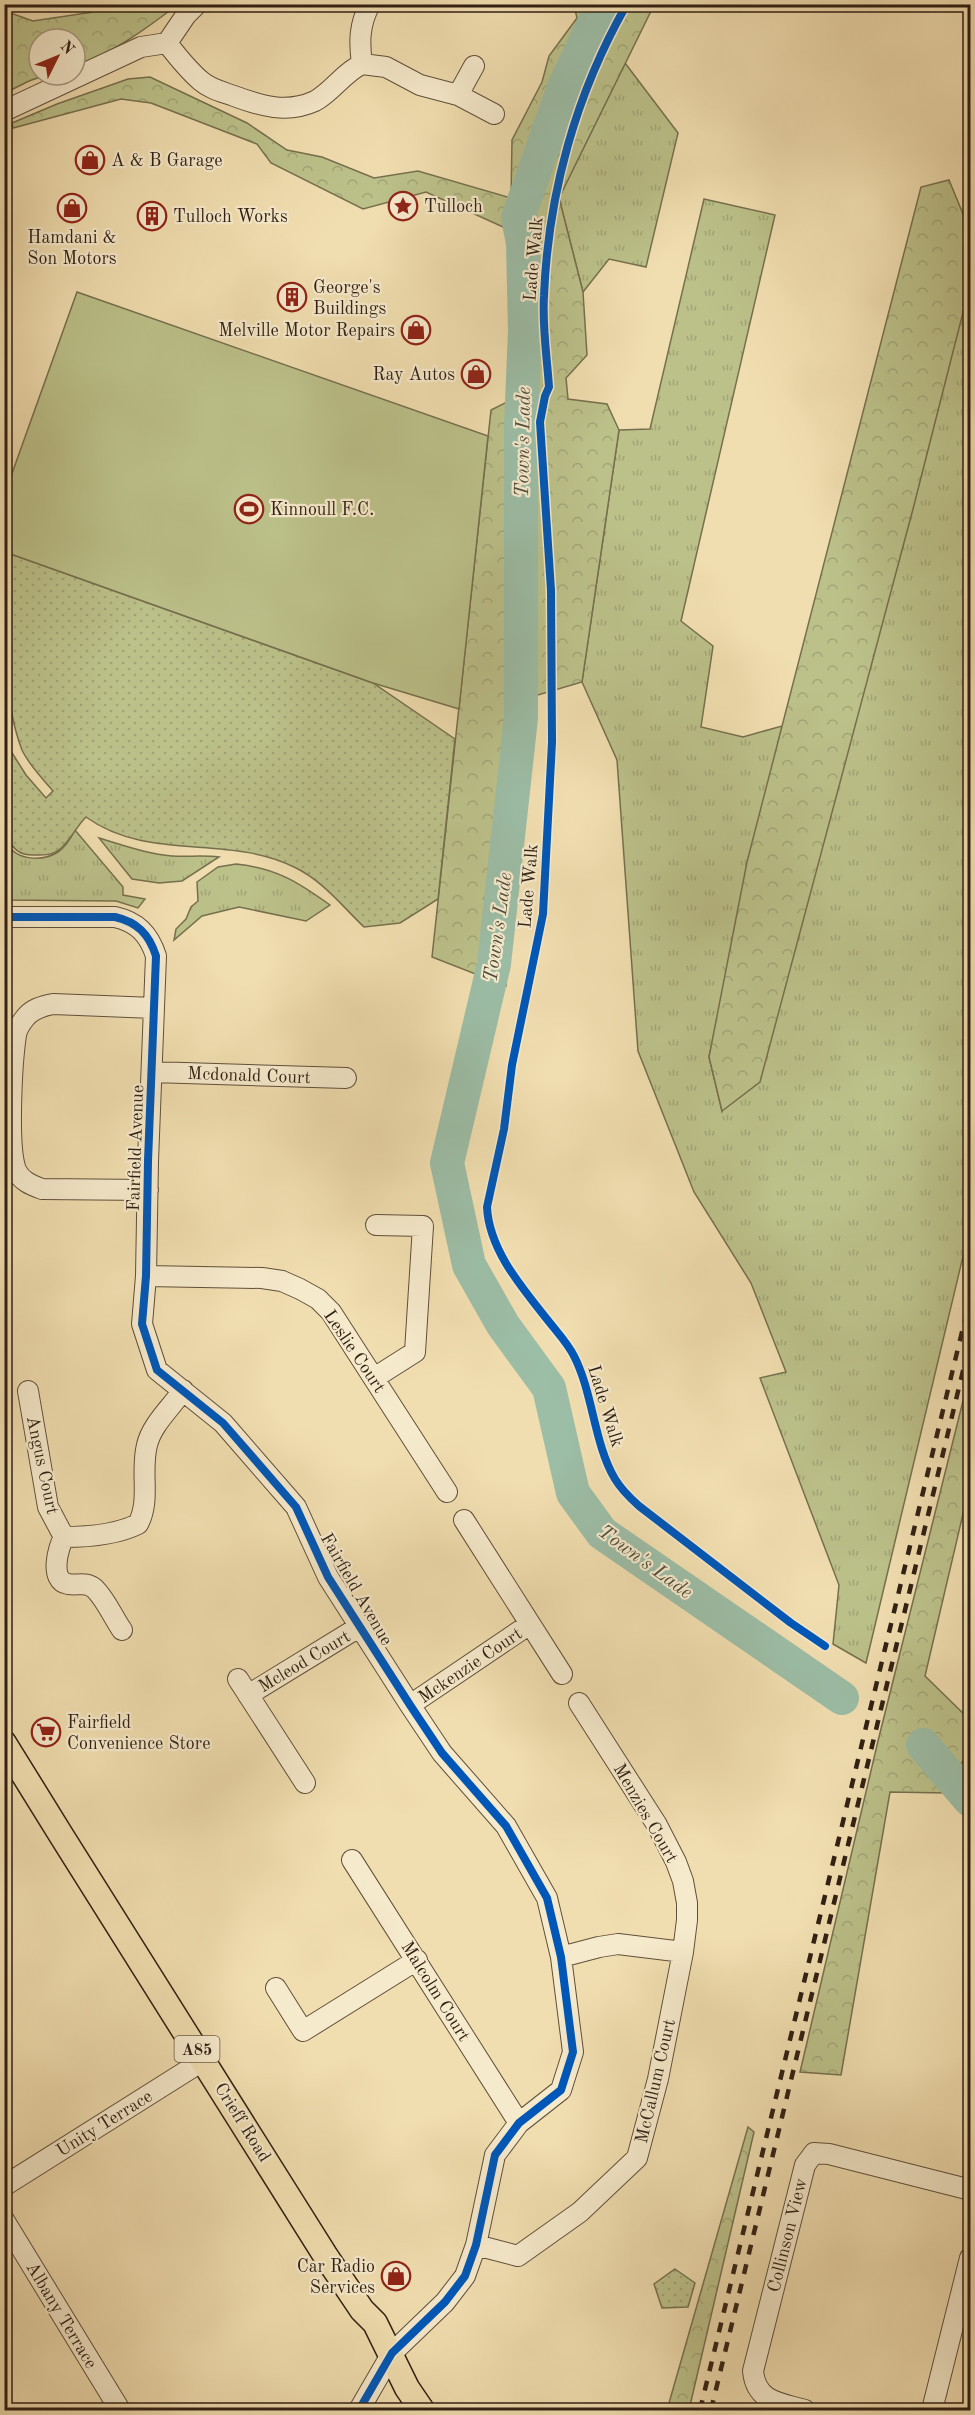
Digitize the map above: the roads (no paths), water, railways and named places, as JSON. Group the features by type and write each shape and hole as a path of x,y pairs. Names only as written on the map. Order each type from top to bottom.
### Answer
{"main road":[{"name":"Crieff Road","path":"4,1743 325,2255 362,2310 375,2323 407,2388 422,2410"}],"street":[{"path":"4,111 141,47 167,43 186,15 197,4"},
{"path":"362,64 360,34 370,4"},
{"path":"167,43 207,85 273,108 295,108 314,101 331,90 346,73 362,64 386,67 420,85 458,95 494,114"},
{"path":"458,95 474,66"},
{"name":"Fairfield Avenue","path":"4,917 115,917 130,921 144,932 152,943 156,956 146,1276 142,1324 157,1370 223,1423 296,1508 328,1577 359,1628 442,1753 506,1826 547,1898 561,1957 573,2052 561,2090 519,2123 495,2155 476,2245 465,2276 445,2302 392,2354 359,2410"},
{"path":"148,1190 42,1189 28,1184 17,1173 12,1154 13,1098 17,1032 25,1017 37,1008 53,1004 154,1008"},
{"name":"Mcdonald Court","path":"152,1072 346,1078"},
{"path":"374,1378 415,1352 423,1226 376,1225"},
{"name":"Leslie Court","path":"146,1276 262,1278 282,1281 318,1299 331,1312 447,1492"},
{"name":"Angus Court","path":"64,1537 84,1537 122,1530 138,1524 145,1507 144,1463 148,1441 183,1390"},
{"name":"Angus Court","path":"28,1391 48,1508 64,1537"},
{"name":"Mckenzie Court","path":"464,1520 562,1674"},
{"name":"Angus Court","path":"64,1537 56,1559 60,1578 68,1584 84,1584 94,1588 122,1630"},
{"name":"Mckenzie Court","path":"410,1706 530,1624"},
{"name":"Mcleod Court","path":"305,1783 243,1687 359,1628"},
{"name":"Menzies Court","path":"579,1703 657,1825 676,1862 683,1881 687,1903 683,1952"},
{"name":"Malcolm Court","path":"352,1860 519,2123"},
{"path":"561,1957 618,1944 683,1952"},
{"name":"McCallum Court","path":"476,2245 518,2256 580,2212 637,2158 658,2079 683,1952"},
{"path":"276,1988 303,2031 417,1960"},
{"name":"Unity Terrace","path":"4,2186 204,2060"},
{"name":"Collinson View","path":"805,2410 769,2400 759,2391 754,2382 753,2371 804,2165 814,2154 829,2154 967,2188 970,2192"},
{"name":"Albany Terrace","path":"4,2220 120,2410"},
{"path":"932,2410 970,2258"}],"waterway":[{"name":"Town's Lade","path":"603,4 564,87 518,218 523,243 525,331 521,426 521,718 494,964 447,1163 469,1265 503,1325 549,1388 573,1493 602,1533 842,1698"},
{"name":"Town's Lade","path":"923,1745 970,1800"}],"railway":[{"path":"700,2410 970,1299"},
{"path":"711,2410 970,1342"}],"place":[{"name":"A & B Garage","path":"90,160"},
{"name":"Tulloch","path":"403,206"},
{"name":"Hamdani & Son Motors","path":"72,208"},
{"name":"Tulloch Works","path":"152,216"},
{"name":"George's Buildings","path":"292,297"},
{"name":"Melville Motor Repairs","path":"416,330"},
{"name":"Ray Autos","path":"476,374"},
{"name":"Kinnoull F.C.","path":"249,509"},
{"name":"Fairfield Convenience Store","path":"46,1732"},
{"name":"Car Radio Services","path":"396,2276"}]}
